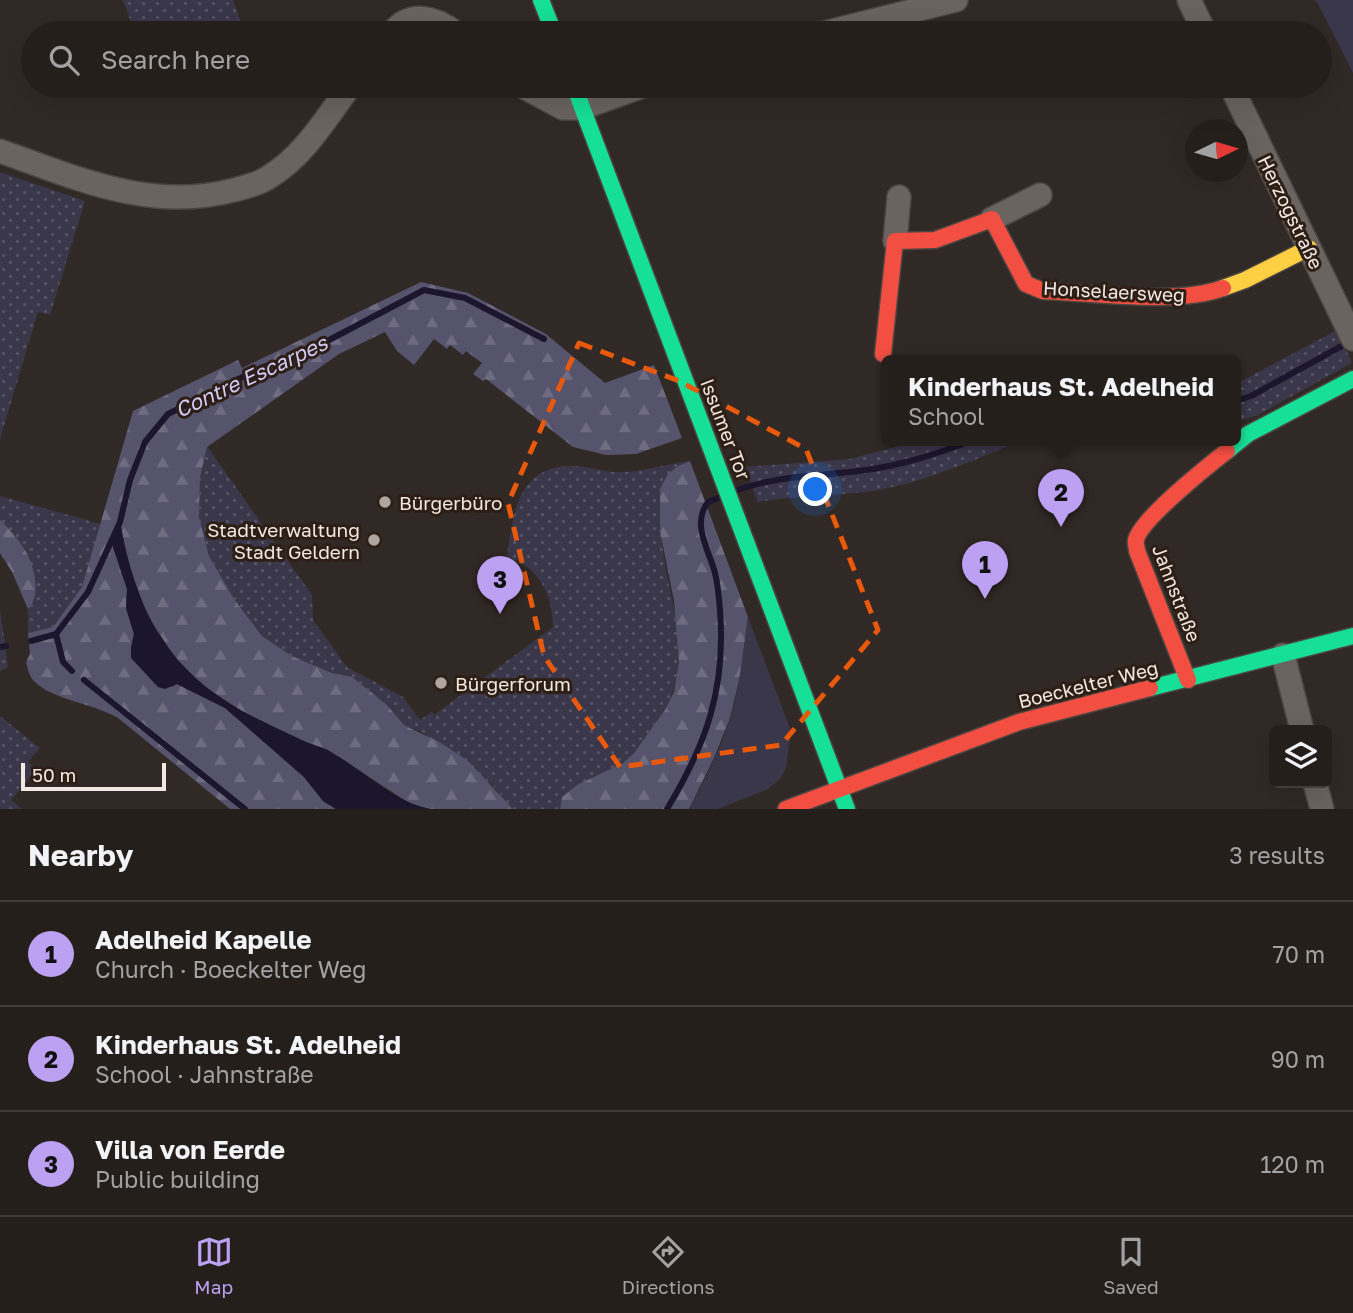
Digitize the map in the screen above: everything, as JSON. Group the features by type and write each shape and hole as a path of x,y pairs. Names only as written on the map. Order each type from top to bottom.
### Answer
{"street":[{"path":"541,0 549,21"},
{"path":"872,21 956,0"},
{"path":"1189,0 1199,21"},
{"path":"405,21 413,17 436,21"},
{"path":"0,151 109,187 143,195 175,198 218,194 267,179 284,166 300,151 341,98"},
{"path":"544,98 563,108 582,108 610,98"},
{"name":"Issumer Tor","path":"578,98 847,809"},
{"name":"Herzogstraße","path":"1237,98 1348,329"},
{"path":"895,241 938,241 992,219 1040,195"},
{"path":"883,354 899,197"},
{"name":"Honselaersweg","path":"992,219 1026,284 1043,291 1168,297 1208,294 1245,280 1308,248"},
{"name":"Jahnstraße","path":"1241,440 1353,379"},
{"name":"Jahnstraße","path":"1188,680 1137,551 1136,540 1142,529 1178,491 1233,446"},
{"name":"Boeckelter Weg","path":"786,809 1019,722 1353,636"},
{"path":"1283,655 1301,725"},
{"path":"1316,788 1322,809"}],"highlighted area":[{"path":"579,343 679,381 806,449 878,630 781,745 620,767 544,656 508,503"}],"shaded area":[{"path":"123,0 233,0 241,21 131,21"},
{"path":"1313,0 1353,0 1353,73 1332,32 1332,21 1327,21 1317,2"},
{"path":"0,172 85,201 50,315 38,312 0,439"},
{"path":"1337,330 1352,363 1258,415 1241,420 1241,381"},
{"path":"207,446 312,595 313,620 347,667 403,697 420,720 432,712 434,715 553,627 550,604 542,583 528,567 507,558 516,509 529,483 540,474 555,468 579,466 625,472 690,461 678,466 661,527 678,642 675,685 663,713 631,756 616,767 578,785 564,799 560,809 513,809 492,785 422,732 404,725 386,704 352,677 332,673 292,656 262,636 234,599 209,556 199,517 200,477"},
{"path":"899,446 1009,446 925,478 884,489 758,502 744,467 850,459"},
{"path":"0,496 101,524 82,588 53,627 28,633 28,609 32,604 26,550 0,519"},
{"path":"120,522 145,608 173,654 192,675 242,711 326,749 390,792 430,809 336,809 323,801 304,777 225,708 177,684 165,689 158,687 131,658 134,634 126,608 127,589 111,541"},
{"path":"0,609 8,667 0,671"},
{"path":"748,617 791,731 786,768 780,779 768,789 718,809 689,809 712,765 730,719 739,681"},
{"path":"0,716 40,748 28,762 37,769 11,800 22,809 0,809"}],"green space":[{"path":"421,282 468,293 546,334 605,383 654,365 682,438 636,454 606,455 573,447 486,379 483,381 473,374 482,363 466,351 463,355 450,345 447,349 434,339 414,365 397,351 385,332 339,354 207,447 200,477 199,517 209,556 234,599 262,636 292,656 332,673 352,677 386,704 404,725 441,743 468,761 513,809 430,809 412,805 328,750 307,743 242,711 205,687 181,666 148,617 128,563 120,523 111,541 127,589 126,608 134,634 131,648 172,687 177,684 225,708 304,777 323,801 336,809 230,809 118,718 51,693 35,682 26,662 30,654 28,633 53,627 82,587 133,411 238,360 242,368"},
{"path":"690,461 748,617 741,672 730,718 689,809 560,809 562,797 577,785 623,763 634,753 665,710 674,692 679,662 674,601 660,531 660,489 668,474"},
{"path":"0,519 23,546 31,564 36,589 28,609 12,572 0,553"}],"waterway":[{"name":"Contre Escarpes","path":"31,641 56,634 88,592 120,522 130,480 145,442 168,414 263,367 295,358 424,290 465,298 544,339"},
{"path":"1241,399 1349,342"},
{"path":"738,490 785,479 893,465 957,446"},
{"path":"667,809 703,738 716,690 721,638 718,587 703,537 701,519 708,502 718,498"},
{"path":"56,634 63,662 72,671"},
{"name":"Contre Escarpes","path":"0,647 6,646"},
{"path":"84,680 245,809"}],"traffic: fast":[{"path":"541,0 549,21"},
{"path":"579,98 847,809"},
{"path":"1241,440 1353,379"},
{"path":"1227,451 1233,446"},
{"path":"1150,688 1353,636"}],"traffic: slow":[{"path":"1223,288 1309,248"}],"traffic: jam":[{"path":"883,354 895,241 935,240 992,219 1026,284 1043,291 1159,297 1183,296 1223,288"},
{"path":"1188,680 1137,551 1136,540 1140,531 1162,507 1227,451"},
{"path":"786,809 1019,722 1150,688"}],"place":[{"name":"Bürgerbüro","path":"385,502"},
{"name":"Kinderhaus St. Adelheid","path":"1061,527"},
{"name":"Stadtverwaltung Stadt Geldern","path":"374,540"},
{"name":"Adelheid Kapelle","path":"985,599"},
{"name":"Villa von Eerde","path":"500,614"},
{"name":"Bürgerforum","path":"441,683"}]}
